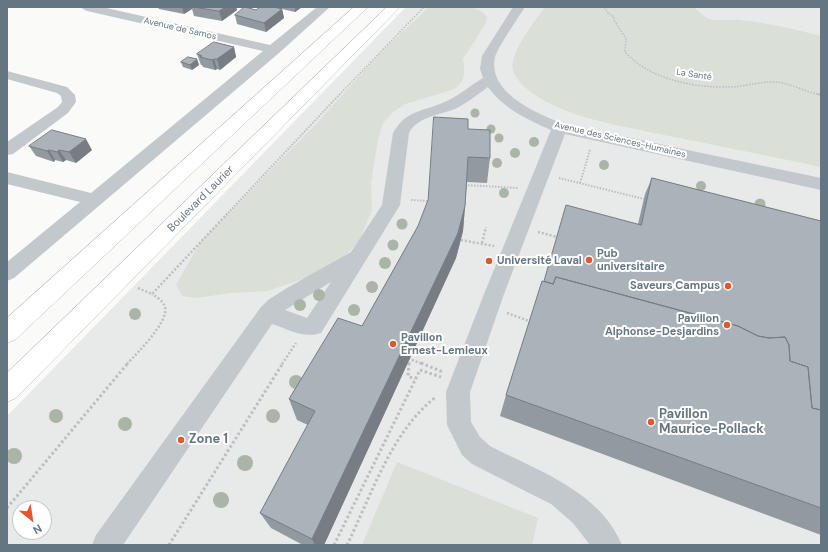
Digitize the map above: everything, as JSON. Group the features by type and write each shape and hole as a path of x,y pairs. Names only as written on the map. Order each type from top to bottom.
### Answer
{"main road":[{"path":"7,334 362,7"},
{"name":"Boulevard Laurier","path":"7,390 394,7"},
{"path":"374,27 406,7"}],"street":[{"name":"Avenue de Samos","path":"87,7 274,50"},
{"path":"7,274 324,7"},
{"path":"268,313 309,328 315,325 392,205 400,138 404,127 417,118 454,103 490,80 486,62 518,7"},
{"path":"7,75 62,90 68,95 69,102 63,110 7,150"},
{"name":"Avenue des Sciences-Humaines","path":"490,80 500,93 524,112 539,120 560,128 821,184"},
{"path":"560,128 515,240 450,378 458,392 457,404 459,425 471,446 481,455 560,495 583,513 608,545"},
{"path":"7,178 95,200"},
{"path":"115,542 268,313 275,306 294,294 358,257"}],"path":[{"path":"152,294 264,174 424,7"},
{"name":"La Santé","path":"604,7 609,14 614,17 614,20 626,38 625,52 629,58 663,76 681,82 729,87 756,82 775,82 793,86 804,92 821,95"},
{"path":"580,183 590,150"},
{"path":"574,182 644,199"},
{"path":"465,185 522,188"},
{"path":"482,244 486,227"},
{"path":"461,240 498,246"},
{"path":"7,508 157,329 166,314 164,302 152,294 134,286"},
{"path":"169,545 306,327"},
{"path":"415,379 408,376 409,359 450,378"},
{"path":"334,545 420,370 450,378"},
{"path":"347,545 392,450 408,423 450,378"}],"shaded area":[{"path":"460,6 476,9 487,17 486,23 463,59 464,77 457,87 452,90 405,104 393,112 383,123 378,140 371,183 372,210 359,241 334,265 308,277 268,291 231,293 196,298 182,296 176,285 201,241 317,123 380,53 429,7"},
{"name":"Université Laval","path":"406,7 821,7 821,545 7,545 7,416"},
{"path":"545,7 693,7 705,17 713,20 739,20 760,23 821,36 821,167 603,122 567,111 544,100 521,84 513,70 513,63 515,55 524,37"},
{"path":"397,462 538,518 532,545 362,545"}],"building":[{"path":"194,7 226,7 219,11"},
{"path":"245,7 256,10 260,7 274,7 282,9 264,23 235,15"},
{"path":"214,42 234,47 217,59 212,60 200,57 202,56 197,54"},
{"path":"188,57 197,59 190,65 181,62"},
{"name":"Pavillon Ernest-Lemieux","path":"434,117 468,119 468,129 490,130 490,158 468,157 465,206 458,233 312,539 260,513 315,411 289,399 338,318 362,326 418,226 428,200"},
{"path":"52,130 86,139 69,152 59,150 57,152 47,151 29,146"},
{"name":"Pavillon Alphonse-Desjardins","path":"652,178 821,221 821,410 812,408 808,367 790,361 789,345 785,337 769,338 758,336 738,326 556,277 553,284 544,281 566,205 641,225"},
{"name":"Pavillon Maurice-Pollack","path":"556,277 738,326 758,336 769,338 785,337 789,345 790,361 808,367 812,408 821,410 821,508 506,395 542,281 553,284"}],"place":[{"name":"Pub universitaire","path":"589,260"},
{"name":"Université Laval","path":"489,261"},
{"name":"Saveurs Campus","path":"728,286"},
{"name":"Pavillon Alphonse-Desjardins","path":"727,325"},
{"name":"Pavillon Ernest-Lemieux","path":"393,344"},
{"name":"Pavillon Maurice-Pollack","path":"651,422"},
{"name":"Zone 1","path":"181,440"}]}
